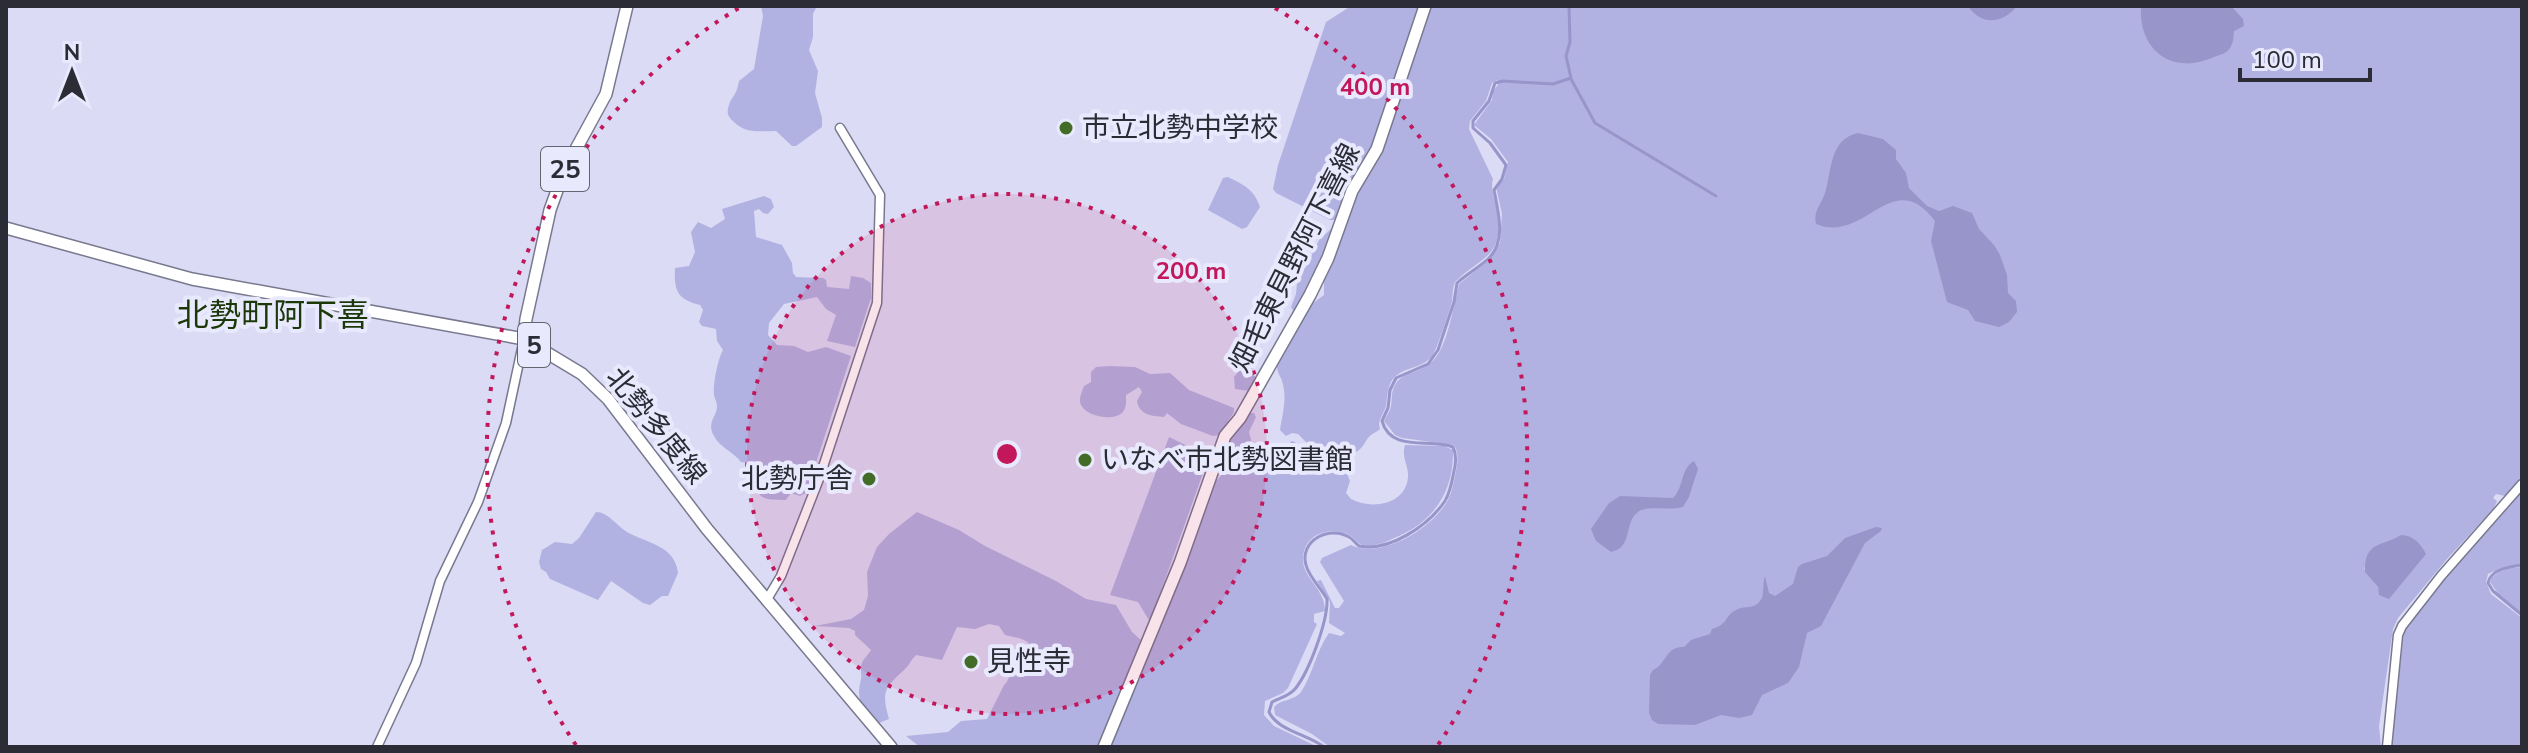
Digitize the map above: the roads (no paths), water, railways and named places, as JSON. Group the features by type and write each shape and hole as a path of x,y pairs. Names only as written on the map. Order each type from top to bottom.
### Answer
{"main road":[{"name":"25","path":"524,339 550,210 564,171 606,94 627,6"},
{"name":"畑毛東貝野阿下喜線","path":"1104,747 1180,563 1225,436 1240,418 1310,295 1328,258 1352,191 1377,149 1425,6"},
{"name":"北勢多度線","path":"6,228 192,279 524,339 582,374 608,399 707,529 891,747"}],"street":[{"path":"766,601 781,576 819,479 877,303 880,192 840,128"},
{"path":"377,747 416,663 440,581 478,502 506,423 524,339"},
{"path":"2387,747 2398,635 2402,626 2441,576 2522,484"}],"waterway":[{"path":"1324,747 1279,724 1269,712 1272,702 1295,689 1306,671 1324,620 1327,599 1306,565 1307,549 1317,538 1333,533 1349,537 1359,546 1371,547 1395,541 1429,519 1447,498 1455,465 1453,447 1402,441 1387,431 1382,421 1396,378 1428,364 1438,350 1457,283 1488,259 1498,244 1500,226 1494,190 1502,179 1506,165 1490,143 1473,128 1473,121 1489,101 1495,83 1553,84 1571,78 1566,56 1570,42 1569,6"},
{"path":"1571,79 1595,123 1716,196"},
{"path":"2522,565 2497,572 2488,583 2522,615"}],"place":[{"name":"市立北勢中学校","path":"1066,128"},
{"name":"いなべ市北勢図書館","path":"1085,460"},
{"name":"北勢庁舎","path":"869,479"},
{"name":"見性寺","path":"971,662"}],"district":[{"name":"北勢町阿下喜","path":"273,315"}]}
